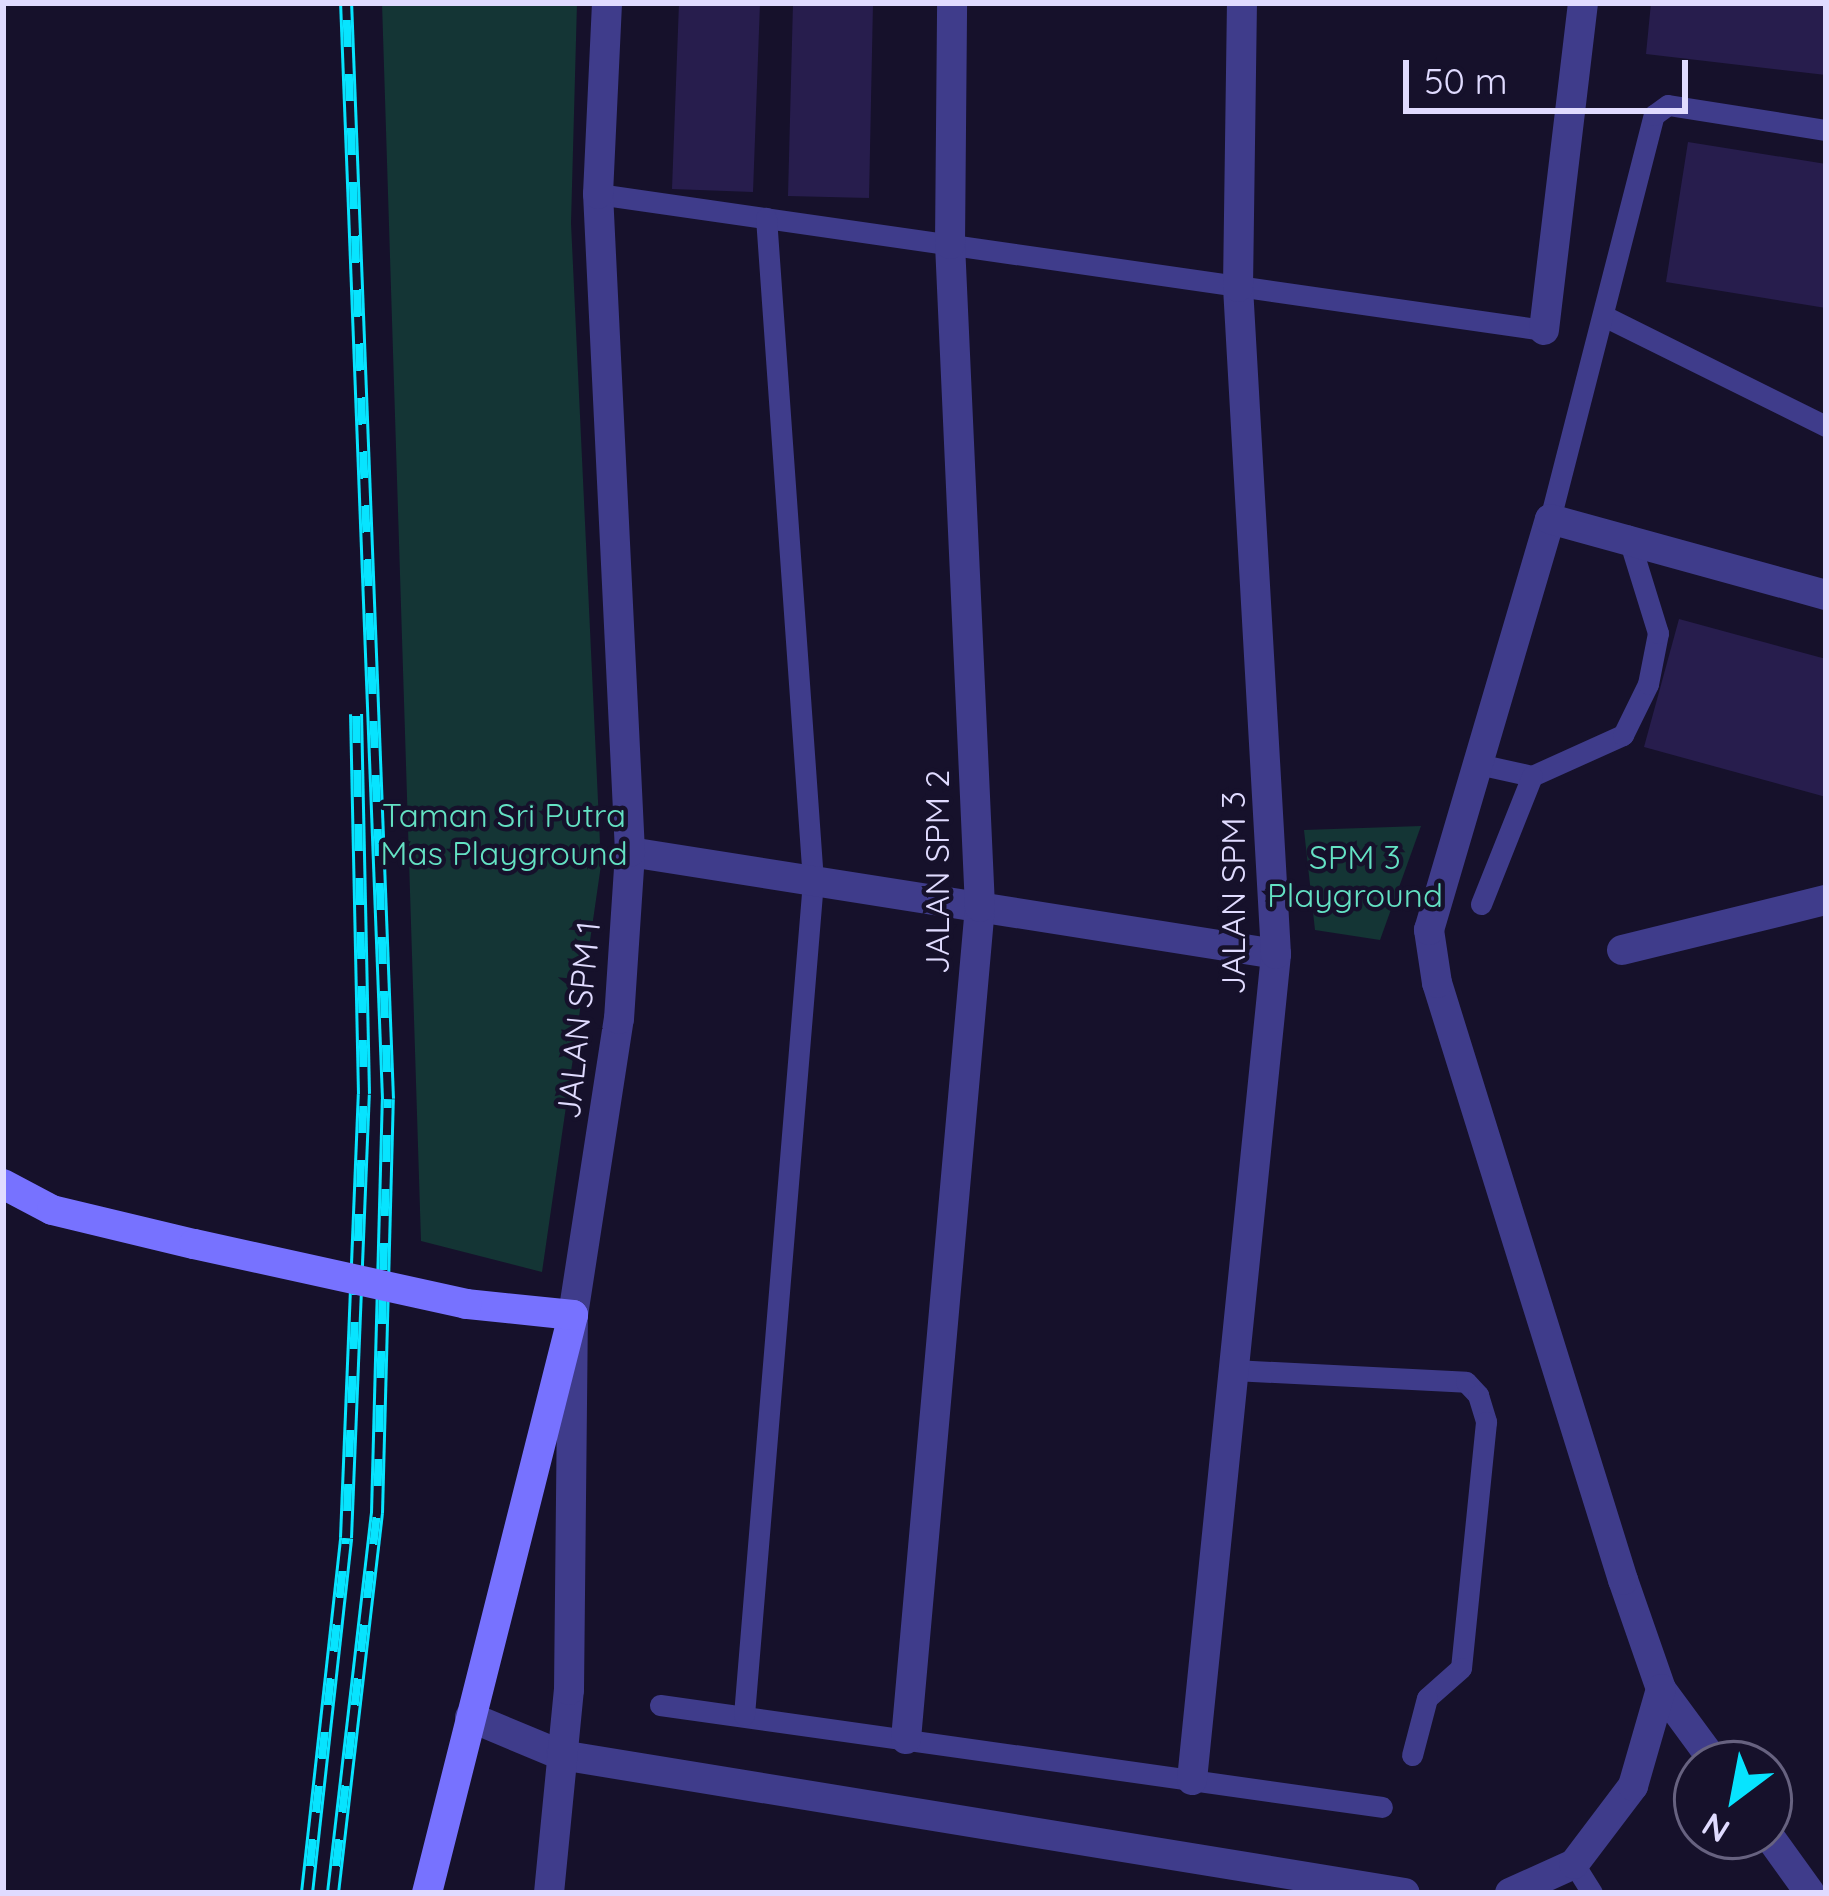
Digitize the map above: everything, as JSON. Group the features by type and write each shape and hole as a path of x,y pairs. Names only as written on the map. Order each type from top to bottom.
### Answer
{"main road":[{"path":"3,1184 52,1210 194,1244 466,1304 573,1316 427,1893"}],"street":[{"name":"JALAN SPM 1","path":"549,1893 562,1755 573,1316 620,1019 629,853 598,194 607,3"},
{"name":"JALAN SPM 2","path":"906,1739 980,907 950,244 952,3"},
{"name":"JALAN SPM 3","path":"1192,1780 1276,954 1238,286 1242,3"},
{"path":"1544,331 1583,3"},
{"path":"1698,1740 1661,1689 1437,983 1429,930 1550,519 1628,536 1826,595"},
{"path":"629,853 1276,954"},
{"path":"1622,950 1826,900"},
{"path":"1510,1893 1574,1864 1634,1786 1661,1689"},
{"path":"470,1717 562,1755 1405,1893"},
{"path":"1786,1860 1810,1893"}],"lane":[{"path":"1550,519 1606,317 1654,115 1668,105 1826,130"},
{"path":"598,194 1544,331"},
{"path":"744,1715 813,881 766,218"},
{"path":"1606,317 1826,426"},
{"path":"1478,764 1532,776 1623,734 1648,684 1658,633 1628,536"},
{"path":"1481,904 1532,776"},
{"path":"1234,1370 1466,1382 1478,1396 1486,1422 1461,1668 1427,1698 1412,1755"},
{"path":"660,1705 1382,1807"},
{"path":"1574,1864 1592,1893"}],"green space":[{"name":"Taman Sri Putra Mas Playground","path":"382,3 577,3 571,223 601,865 542,1272 421,1241"},
{"name":"SPM 3 Playground","path":"1421,826 1380,940 1315,930 1304,830"}],"building":[{"path":"679,3 760,3 753,192 672,189"},
{"path":"793,3 873,3 869,198 788,196"},
{"path":"1651,3 1826,3 1826,75 1646,54"},
{"path":"1688,142 1826,164 1826,308 1666,282"},
{"path":"1679,619 1826,659 1826,797 1644,747"}],"railway":[{"path":"333,1893 377,1513 388,1099 346,3"},
{"path":"307,1893 346,1538 364,1094 356,714"}]}
